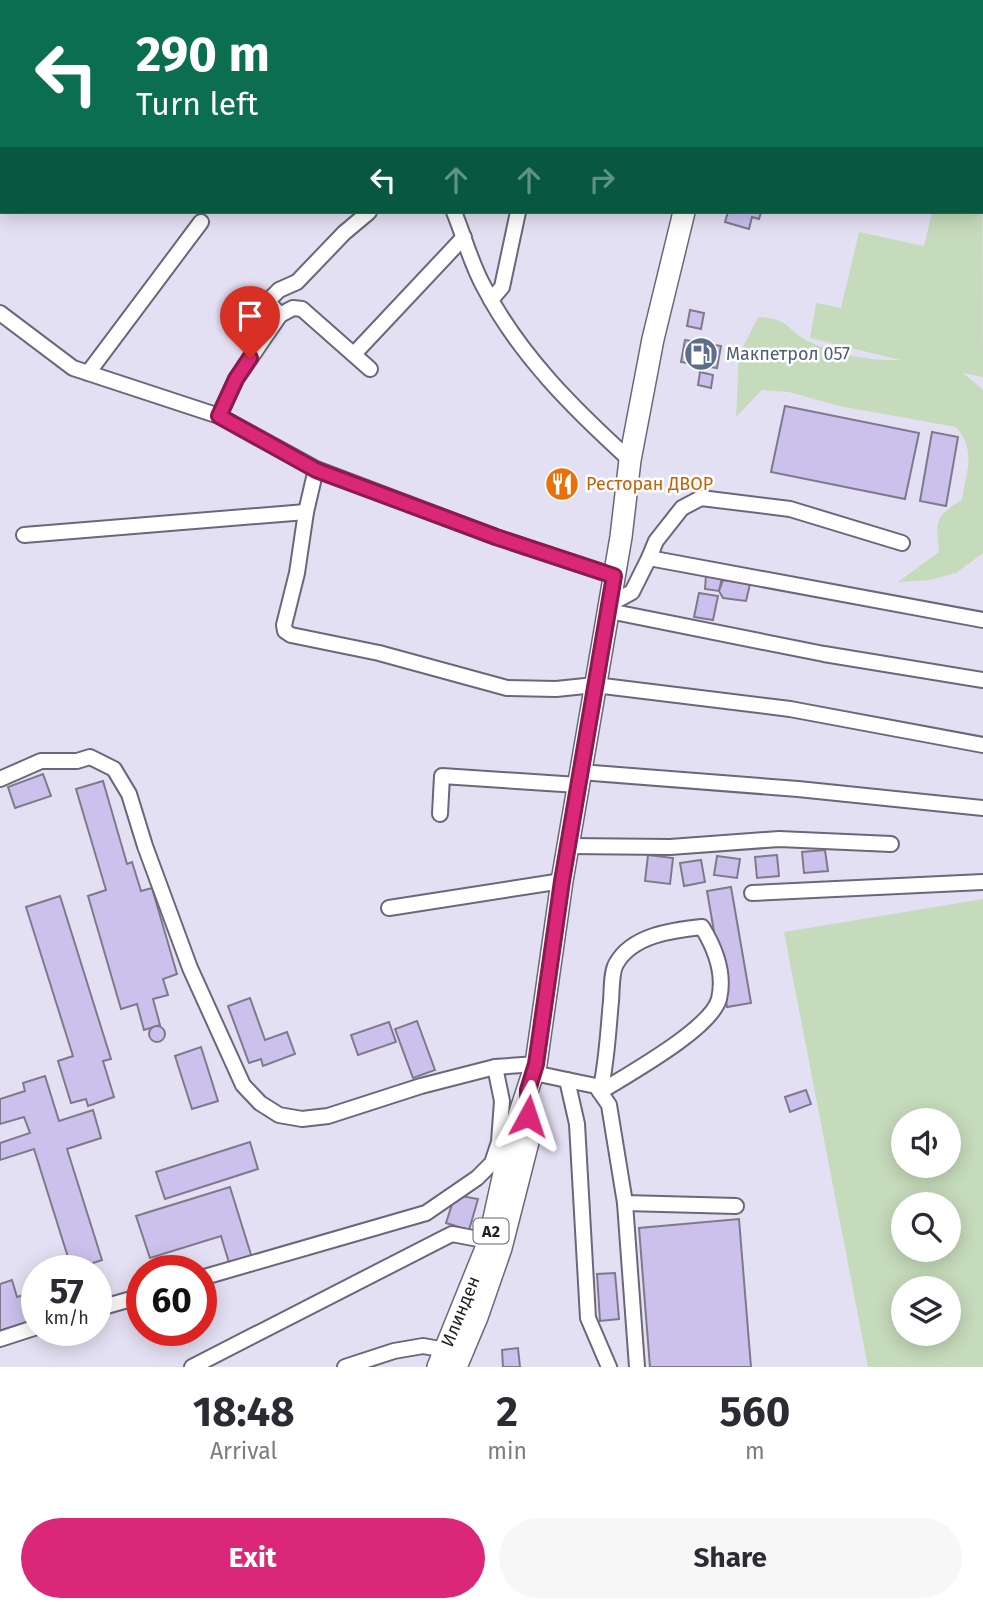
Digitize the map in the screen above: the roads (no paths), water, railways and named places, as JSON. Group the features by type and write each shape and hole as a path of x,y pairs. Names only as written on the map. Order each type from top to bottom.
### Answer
{"main road":[{"name":"A2","path":"533,1076 562,881 609,608 630,460 653,339 684,214"},
{"name":"Илинден","path":"447,1361 489,1241 512,1137 533,1076"},
{"name":"Илинден","path":"447,1361 477,1317 501,1248 528,1142 533,1076"}],"street":[{"path":"280,315 269,300 273,295 298,282 344,233 367,214"},
{"path":"455,214 483,287 520,345 568,401 630,460"},
{"path":"491,300 502,287 518,214"},
{"path":"88,373 201,222"},
{"path":"354,354 464,237"},
{"path":"219,416 236,379 280,315 293,308 302,309 370,369"},
{"path":"0,313 73,368 219,416 316,470 496,537 614,576"},
{"path":"316,470 297,573 284,625 285,631 291,635 379,653 507,688 556,689 595,685 789,709 983,745"},
{"path":"609,608 632,592 656,541 682,508 701,498 790,509 902,542"},
{"path":"24,535 306,513"},
{"path":"649,558 983,620"},
{"path":"609,608 824,654 983,680"},
{"path":"0,779 41,761 77,761 90,757 114,769 129,794 145,846 190,968 226,1050 243,1085 260,1103 279,1115 302,1119 328,1116 421,1086 495,1067 596,1086 609,1105 625,1203 638,1367"},
{"path":"440,814 442,776 579,778 798,789 983,808"},
{"path":"568,846 670,847 779,839 891,844"},
{"path":"389,908 562,881"},
{"path":"751,892 983,881"},
{"path":"702,927 712,943 720,970 719,1001 694,1032 600,1092 605,1072 615,965 630,947 649,937 702,927"},
{"path":"217,1273 426,1213 477,1178 492,1163 499,1142 502,1101 495,1067"},
{"path":"567,1080 577,1124 588,1318 609,1367"},
{"path":"625,1203 736,1206"},
{"path":"192,1367 442,1238 452,1234 489,1241"},
{"path":"0,1339 21,1332"},
{"path":"345,1367 394,1351 423,1346 447,1361"}],"place":[{"name":"Макпетрол 057","path":"701,354"},
{"name":"Ресторан ДВОР","path":"562,484"}]}
